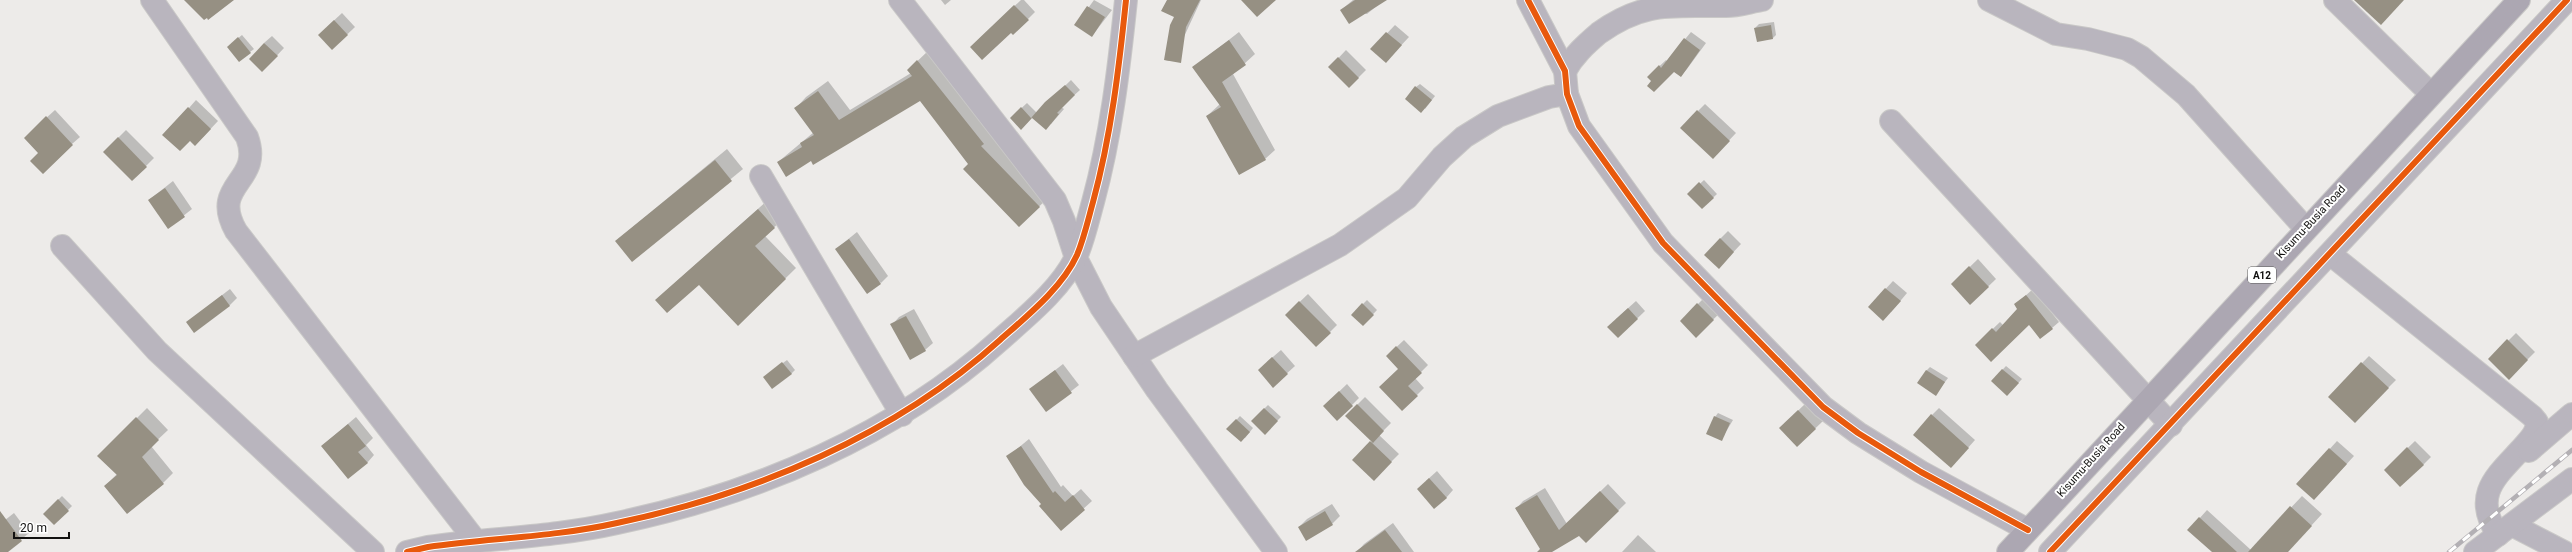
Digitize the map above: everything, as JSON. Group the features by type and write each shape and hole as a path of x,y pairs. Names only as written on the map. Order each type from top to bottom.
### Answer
{"highway":[{"name":"Kisumu-Busia Road","path":"2008,552 2146,400 2519,0"}],"street":[{"path":"152,0 243,132 251,150 250,165 229,198 227,210 236,231 475,540"},
{"path":"900,0 1055,200 1064,221 1076,258 1101,307 1134,356 1276,552"},
{"path":"407,552 475,540 561,533 617,523 696,502 785,472 902,415 984,355 1043,302 1076,258 1083,240 1099,181 1117,84 1126,0"},
{"path":"1528,0 1564,71 1567,94 1578,126 1663,243 1823,407 1858,434 1920,472 2028,530"},
{"path":"1564,71 1574,55 1612,22 1648,6 1674,4 1727,6 1762,0"},
{"path":"1989,0 2056,34 2088,39 2127,49 2141,57 2186,95 2306,229"},
{"path":"2335,0 2431,94"},
{"path":"2050,552 2567,0"},
{"path":"1134,356 1340,244 1407,198 1442,158 1464,137 1498,116 1549,97 1567,94"},
{"path":"1891,121 2146,400 2171,424"},
{"path":"761,176 902,415"},
{"path":"62,246 157,351 373,552"},
{"path":"2330,254 2532,416 2537,422 2533,435 2496,478 2487,494 2486,505 2488,520 2505,530 2564,552"},
{"path":"2496,478 2572,414"},
{"path":"2475,552 2572,479"}],"building":[{"path":"184,0 234,0 208,20 207,18 204,20"},
{"path":"1167,0 1200,0 1186,27 1181,63 1164,60 1170,25 1174,17 1161,11"},
{"path":"1241,0 1276,0 1257,17"},
{"path":"1355,0 1387,0 1349,24 1340,10"},
{"path":"2354,0 2404,0 2381,25"},
{"path":"1014,5 1029,20 1013,35 1011,33 982,60 970,47"},
{"path":"1087,6 1105,17 1092,37 1074,25"},
{"path":"334,20 348,35 332,50 318,35"},
{"path":"1771,25 1773,39 1757,42 1754,28"},
{"path":"1386,32 1402,45 1386,63 1370,49"},
{"path":"238,37 251,53 239,62 227,47"},
{"path":"1684,38 1700,50 1681,77 1674,72 1654,92 1647,86 1651,81 1647,77 1659,65 1661,68"},
{"path":"1229,40 1246,65 1222,82 1266,160 1239,175 1206,116 1221,107 1192,67"},
{"path":"264,43 278,56 262,72 249,59"},
{"path":"1338,57 1359,78 1349,88 1328,67"},
{"path":"917,60 984,144 981,146 1040,207 1019,227 963,169 968,164 920,101 813,165 811,161 786,177 777,162 802,147 800,143 814,135 794,108 818,91 839,120 912,76 907,70"},
{"path":"1065,85 1075,95 1057,113 1059,114 1046,130 1032,118 1021,130 1010,118 1021,107 1031,118 1045,102"},
{"path":"1415,86 1432,100 1421,113 1405,99"},
{"path":"188,107 211,129 195,146 190,141 180,151 162,135"},
{"path":"1697,110 1730,141 1713,159 1680,128"},
{"path":"46,116 73,145 43,174 30,161 38,153 24,138"},
{"path":"118,137 147,167 132,181 103,152"},
{"path":"715,160 732,181 632,262 615,241"},
{"path":"1699,182 1714,198 1702,209 1687,194"},
{"path":"165,188 185,217 168,229 148,200"},
{"path":"758,209 775,228 755,246 786,279 738,326 699,285 667,313 655,300"},
{"path":"1720,238 1734,252 1719,269 1704,255"},
{"path":"849,239 881,284 867,294 835,249"},
{"path":"1969,266 1989,287 1970,305 1951,284"},
{"path":"1885,288 1901,301 1883,321 1868,307"},
{"path":"222,295 230,306 194,333 186,322"},
{"path":"2026,295 2053,329 2040,339 2029,325 1991,362 1975,345 1992,328 1996,332 2017,309 2014,304"},
{"path":"1299,301 1331,333 1316,347 1285,315"},
{"path":"1362,303 1374,315 1363,326 1351,315"},
{"path":"1697,303 1714,320 1696,338 1680,321"},
{"path":"1628,308 1638,319 1618,338 1607,327"},
{"path":"906,316 926,351 910,360 890,324"},
{"path":"2507,339 2528,360 2509,380 2488,359"},
{"path":"1396,346 1422,373 1408,386 1418,396 1402,411 1379,387 1398,369 1386,356"},
{"path":"1272,357 1288,374 1273,388 1258,370"},
{"path":"782,362 792,374 772,389 763,377"},
{"path":"2361,362 2389,388 2355,423 2328,397"},
{"path":"2002,369 2019,383 2007,396 1991,381"},
{"path":"1055,370 1072,393 1046,412 1029,389"},
{"path":"1926,370 1945,382 1936,396 1917,383"},
{"path":"1339,391 1353,406 1337,421 1323,406"},
{"path":"1357,404 1384,431 1373,443 1345,416"},
{"path":"1264,408 1278,421 1265,435 1251,421"},
{"path":"1798,410 1816,429 1797,447 1779,428"},
{"path":"1931,414 1969,448 1951,468 1913,435"},
{"path":"1714,416 1730,423 1722,441 1706,434"},
{"path":"136,417 159,440 142,457 164,484 127,514 104,486 117,475 97,456"},
{"path":"1236,419 1250,432 1241,442 1226,429"},
{"path":"348,424 366,446 358,452 368,463 348,479 321,446"},
{"path":"1370,441 1392,462 1374,481 1352,460"},
{"path":"1021,446 1053,493 1055,491 1065,502 1073,495 1085,510 1061,531 1039,506 1041,504 1024,485 1006,456"},
{"path":"2407,447 2424,465 2400,487 2384,470"},
{"path":"2329,448 2347,464 2314,500 2296,484"},
{"path":"1429,478 1447,498 1434,509 1417,489"},
{"path":"1600,491 1619,511 1586,543 1579,536 1552,552 1537,552 1540,549 1515,508 1537,495 1559,530"},
{"path":"58,499 69,511 54,525 43,514"},
{"path":"2290,506 2312,526 2288,552 2248,552"},
{"path":"0,511 22,541 8,552 0,552"},
{"path":"1325,511 1333,525 1306,541 1298,527"},
{"path":"2199,517 2237,552 2212,552 2187,530"},
{"path":"1385,530 1402,552 1355,552"}],"railway":[{"path":"2449,552 2572,450"}],"cycle path":[{"path":"407,552 428,547 594,528 669,511 720,496 821,456 869,432 915,405 959,374 1000,340 1043,301 1062,279 1077,255 1088,222 1110,127 1126,0"},
{"path":"1528,0 1565,71 1567,94 1579,126 1663,243 1823,407 1858,433 1921,472 2028,530"},
{"path":"2050,552 2567,0"}]}
